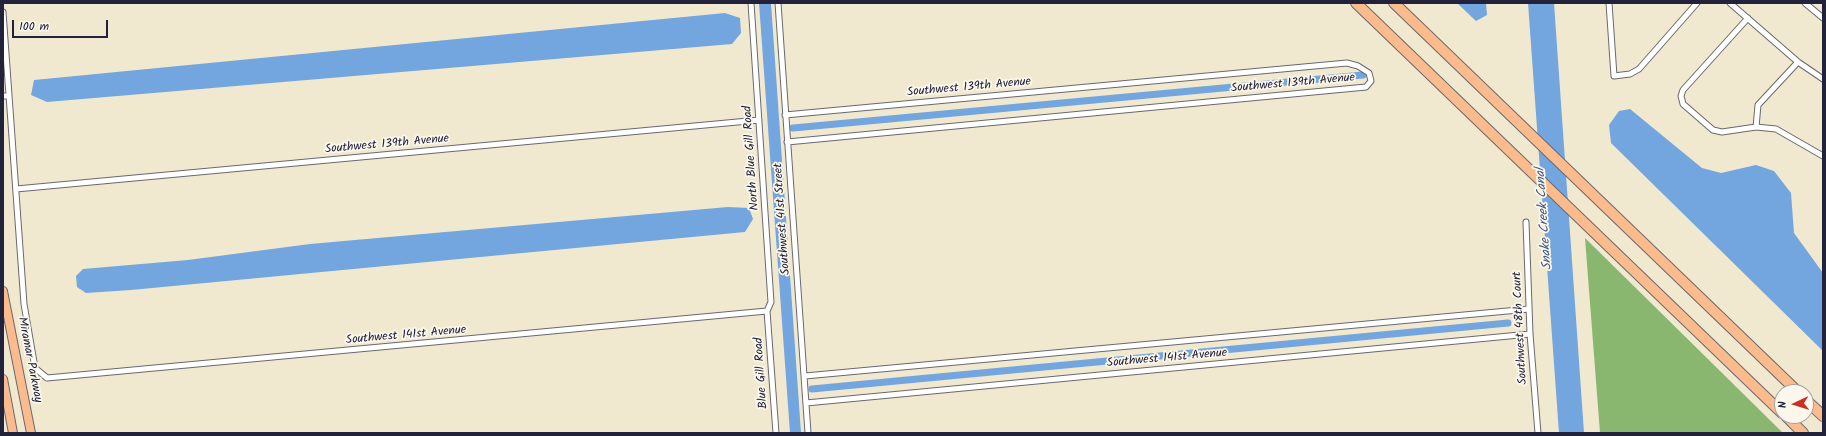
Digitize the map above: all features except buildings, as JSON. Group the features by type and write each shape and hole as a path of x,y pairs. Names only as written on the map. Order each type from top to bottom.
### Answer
{"highway":[{"path":"1356,3 1588,228 1774,404"},
{"path":"1394,3 1790,384"},
{"path":"1814,408 1823,416"},
{"path":"1794,424 1804,433"}],"main road":[{"name":"Miramar Parkway","path":"3,291 31,433"},
{"path":"3,379 13,433"}],"street":[{"name":"North Blue Gill Road","path":"751,3 771,302 767,311"},
{"name":"Southwest 41st Street","path":"778,3 808,433"},
{"path":"1609,3 1614,76 1630,74 1639,69 1697,3"},
{"path":"1730,3 1798,62 1823,79"},
{"path":"1805,3 1823,18"},
{"path":"3,12 16,190"},
{"path":"1748,18 1683,90 1680,96 1683,104 1704,124 1713,130 1722,132 1756,127 1776,129 1823,156"},
{"path":"1756,127 1758,105 1798,62"},
{"name":"Southwest 139th Avenue","path":"785,115 1347,63 1358,66 1369,73 1371,81 1366,87 787,142"},
{"path":"3,96 9,96"},
{"name":"Southwest 139th Avenue","path":"16,190 759,120"},
{"name":"Southwest 141st Avenue","path":"16,190 24,304 35,368 47,378 767,311"},
{"name":"Southwest 48th Court","path":"1526,222 1530,334 1538,433"},
{"name":"Southwest 141st Avenue","path":"805,376 1529,309"},
{"name":"Blue Gill Road","path":"767,311 776,433"},
{"name":"Southwest 141st Avenue","path":"806,403 1530,334"}],"green space":[{"path":"1585,238 1783,433 1600,433"}],"water":[{"path":"759,3 771,3 801,433 790,433"},
{"path":"1457,3 1486,3 1487,15 1476,21"},
{"name":"Snake Creek Canal","path":"1528,3 1554,3 1584,433 1559,433"},
{"path":"725,13 740,18 741,33 732,44 47,102 31,95 34,80"},
{"path":"1630,109 1702,168 1721,173 1756,165 1774,171 1791,193 1794,233 1823,273 1823,351 1611,143 1609,125 1619,111"},
{"path":"728,207 749,208 753,219 745,232 131,290 86,293 77,287 76,276 83,269 188,260 310,244"}],"waterway":[{"path":"793,128 1363,75"},
{"path":"812,389 1508,323"}]}
